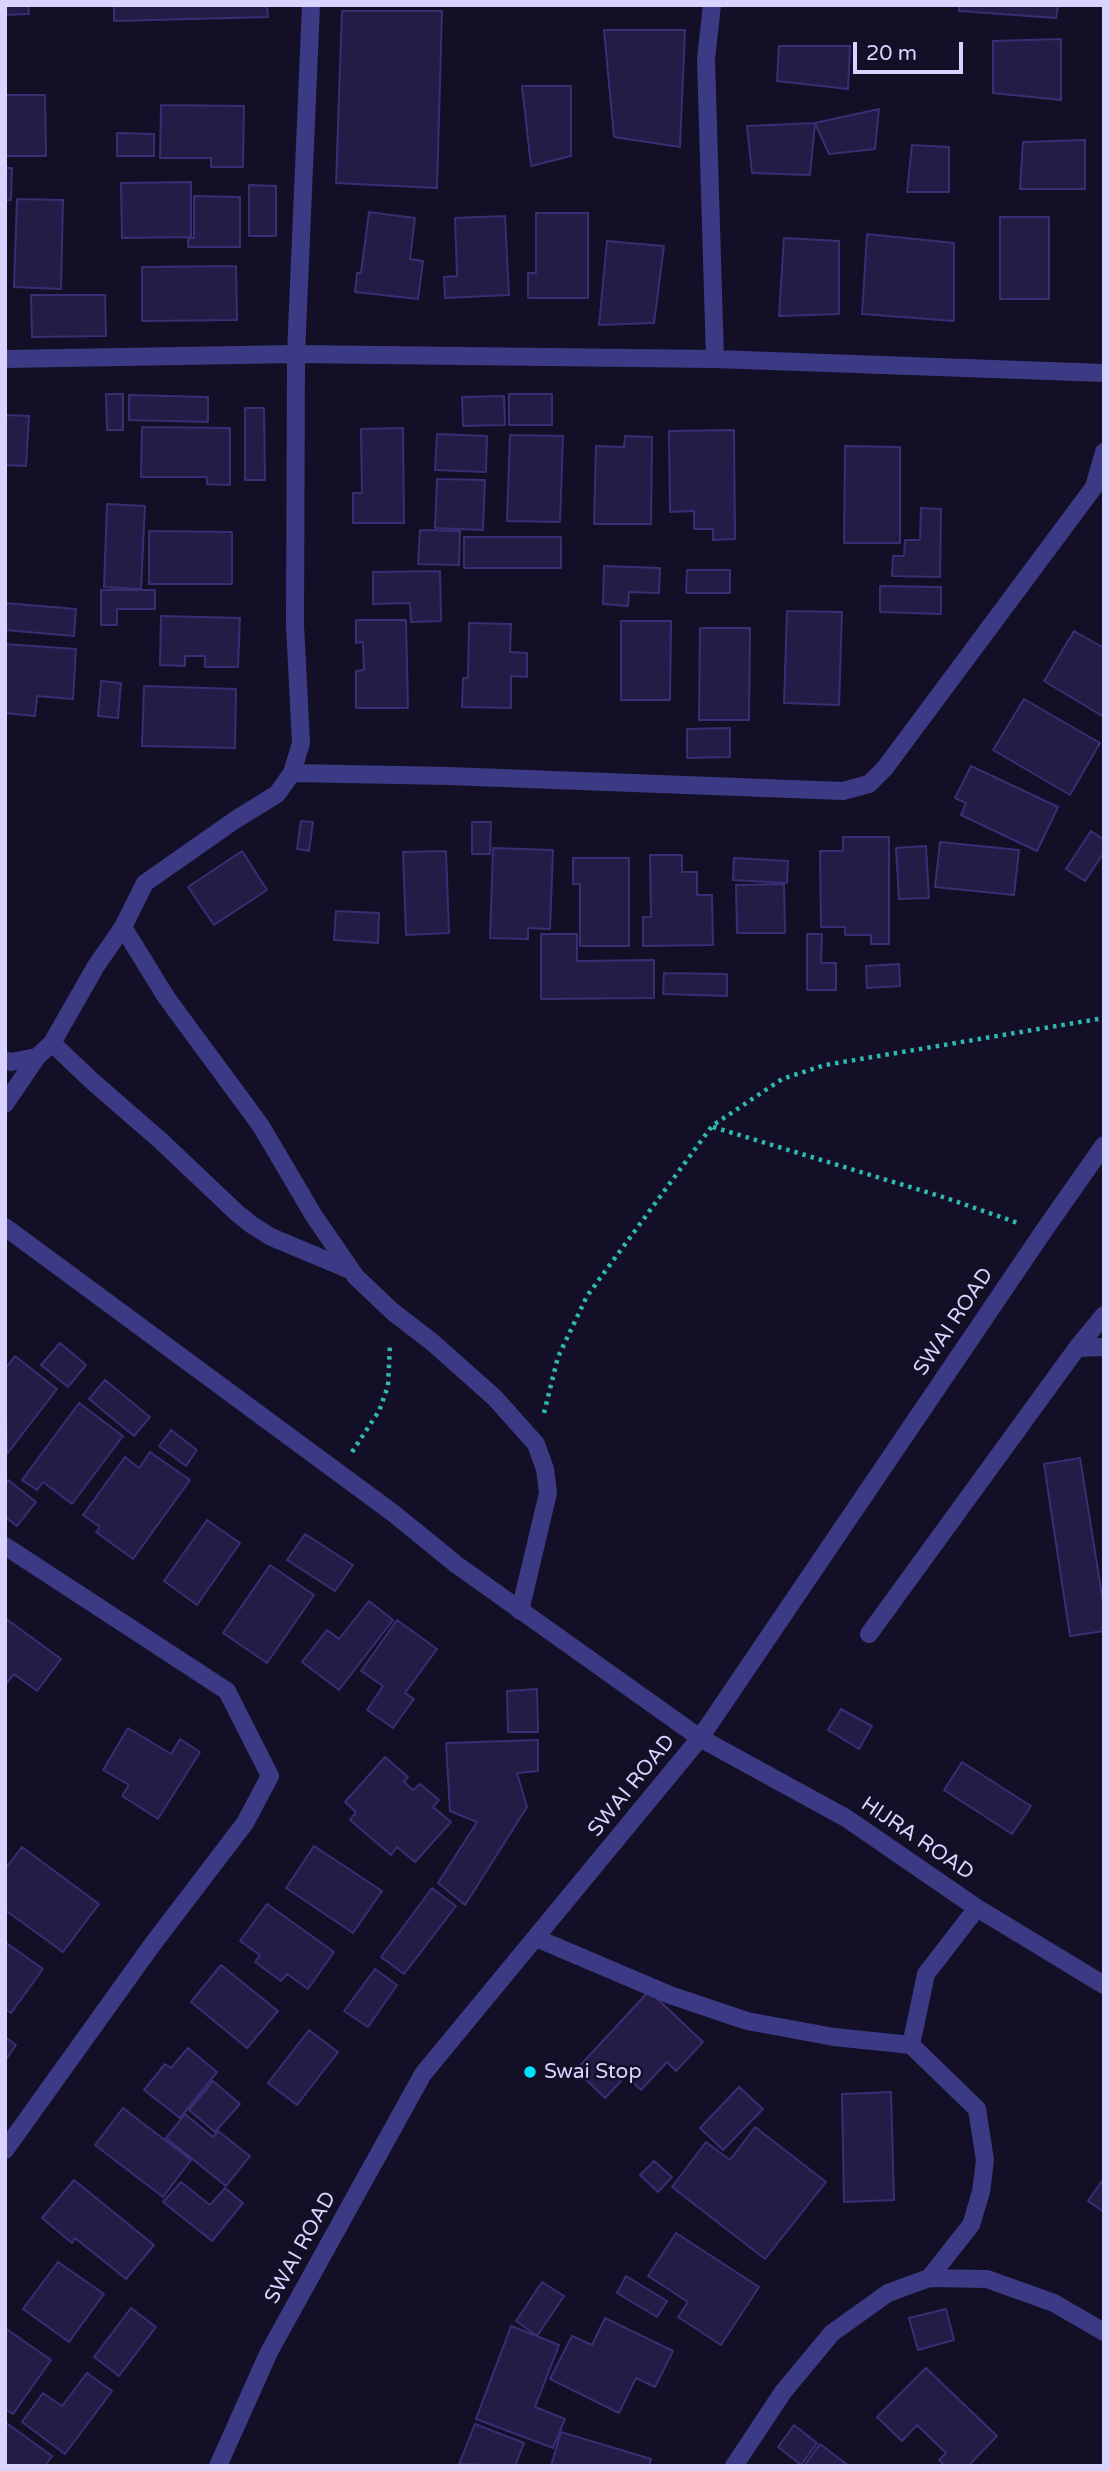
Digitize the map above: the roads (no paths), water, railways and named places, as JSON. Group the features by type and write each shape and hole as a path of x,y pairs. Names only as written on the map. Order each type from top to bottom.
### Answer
{"street":[{"path":"5,1104 37,1057 52,1043 96,966 123,927 145,883 277,794 292,773 301,743 295,625 296,354 311,5"},
{"path":"712,5 706,59 715,359"},
{"path":"5,359 296,354 715,359 1104,373"},
{"path":"292,773 449,776 843,791 869,784 885,768 1094,487 1104,452"},
{"path":"123,927 166,997 261,1126 314,1216 352,1270 393,1312 432,1342 495,1398 536,1444 545,1469 548,1493 520,1611"},
{"path":"52,1043 244,1219 271,1237 352,1270"},
{"path":"5,1060 11,1062 37,1057"},
{"name":"SWAI ROAD","path":"218,2466 269,2352 423,2074 700,1738 1104,1145"},
{"name":"HIJRA ROAD","path":"5,1227 338,1472 520,1611 700,1738 846,1818 977,1908 1104,1985"},
{"path":"869,1634 1077,1348 1104,1315"},
{"path":"1077,1348 1104,1348"},
{"path":"5,1546 227,1691 270,1776 244,1823 152,1945 5,2150"},
{"path":"911,2045 926,1974 977,1908"},
{"path":"536,1938 670,1995 747,2021 834,2037 911,2045 977,2109 985,2160 981,2192 971,2225 929,2278"},
{"path":"734,2466 783,2392 832,2333 888,2293 929,2278 987,2279 1054,2303 1104,2332"}],"place":[{"name":"Swai Stop","path":"530,2072"}]}
